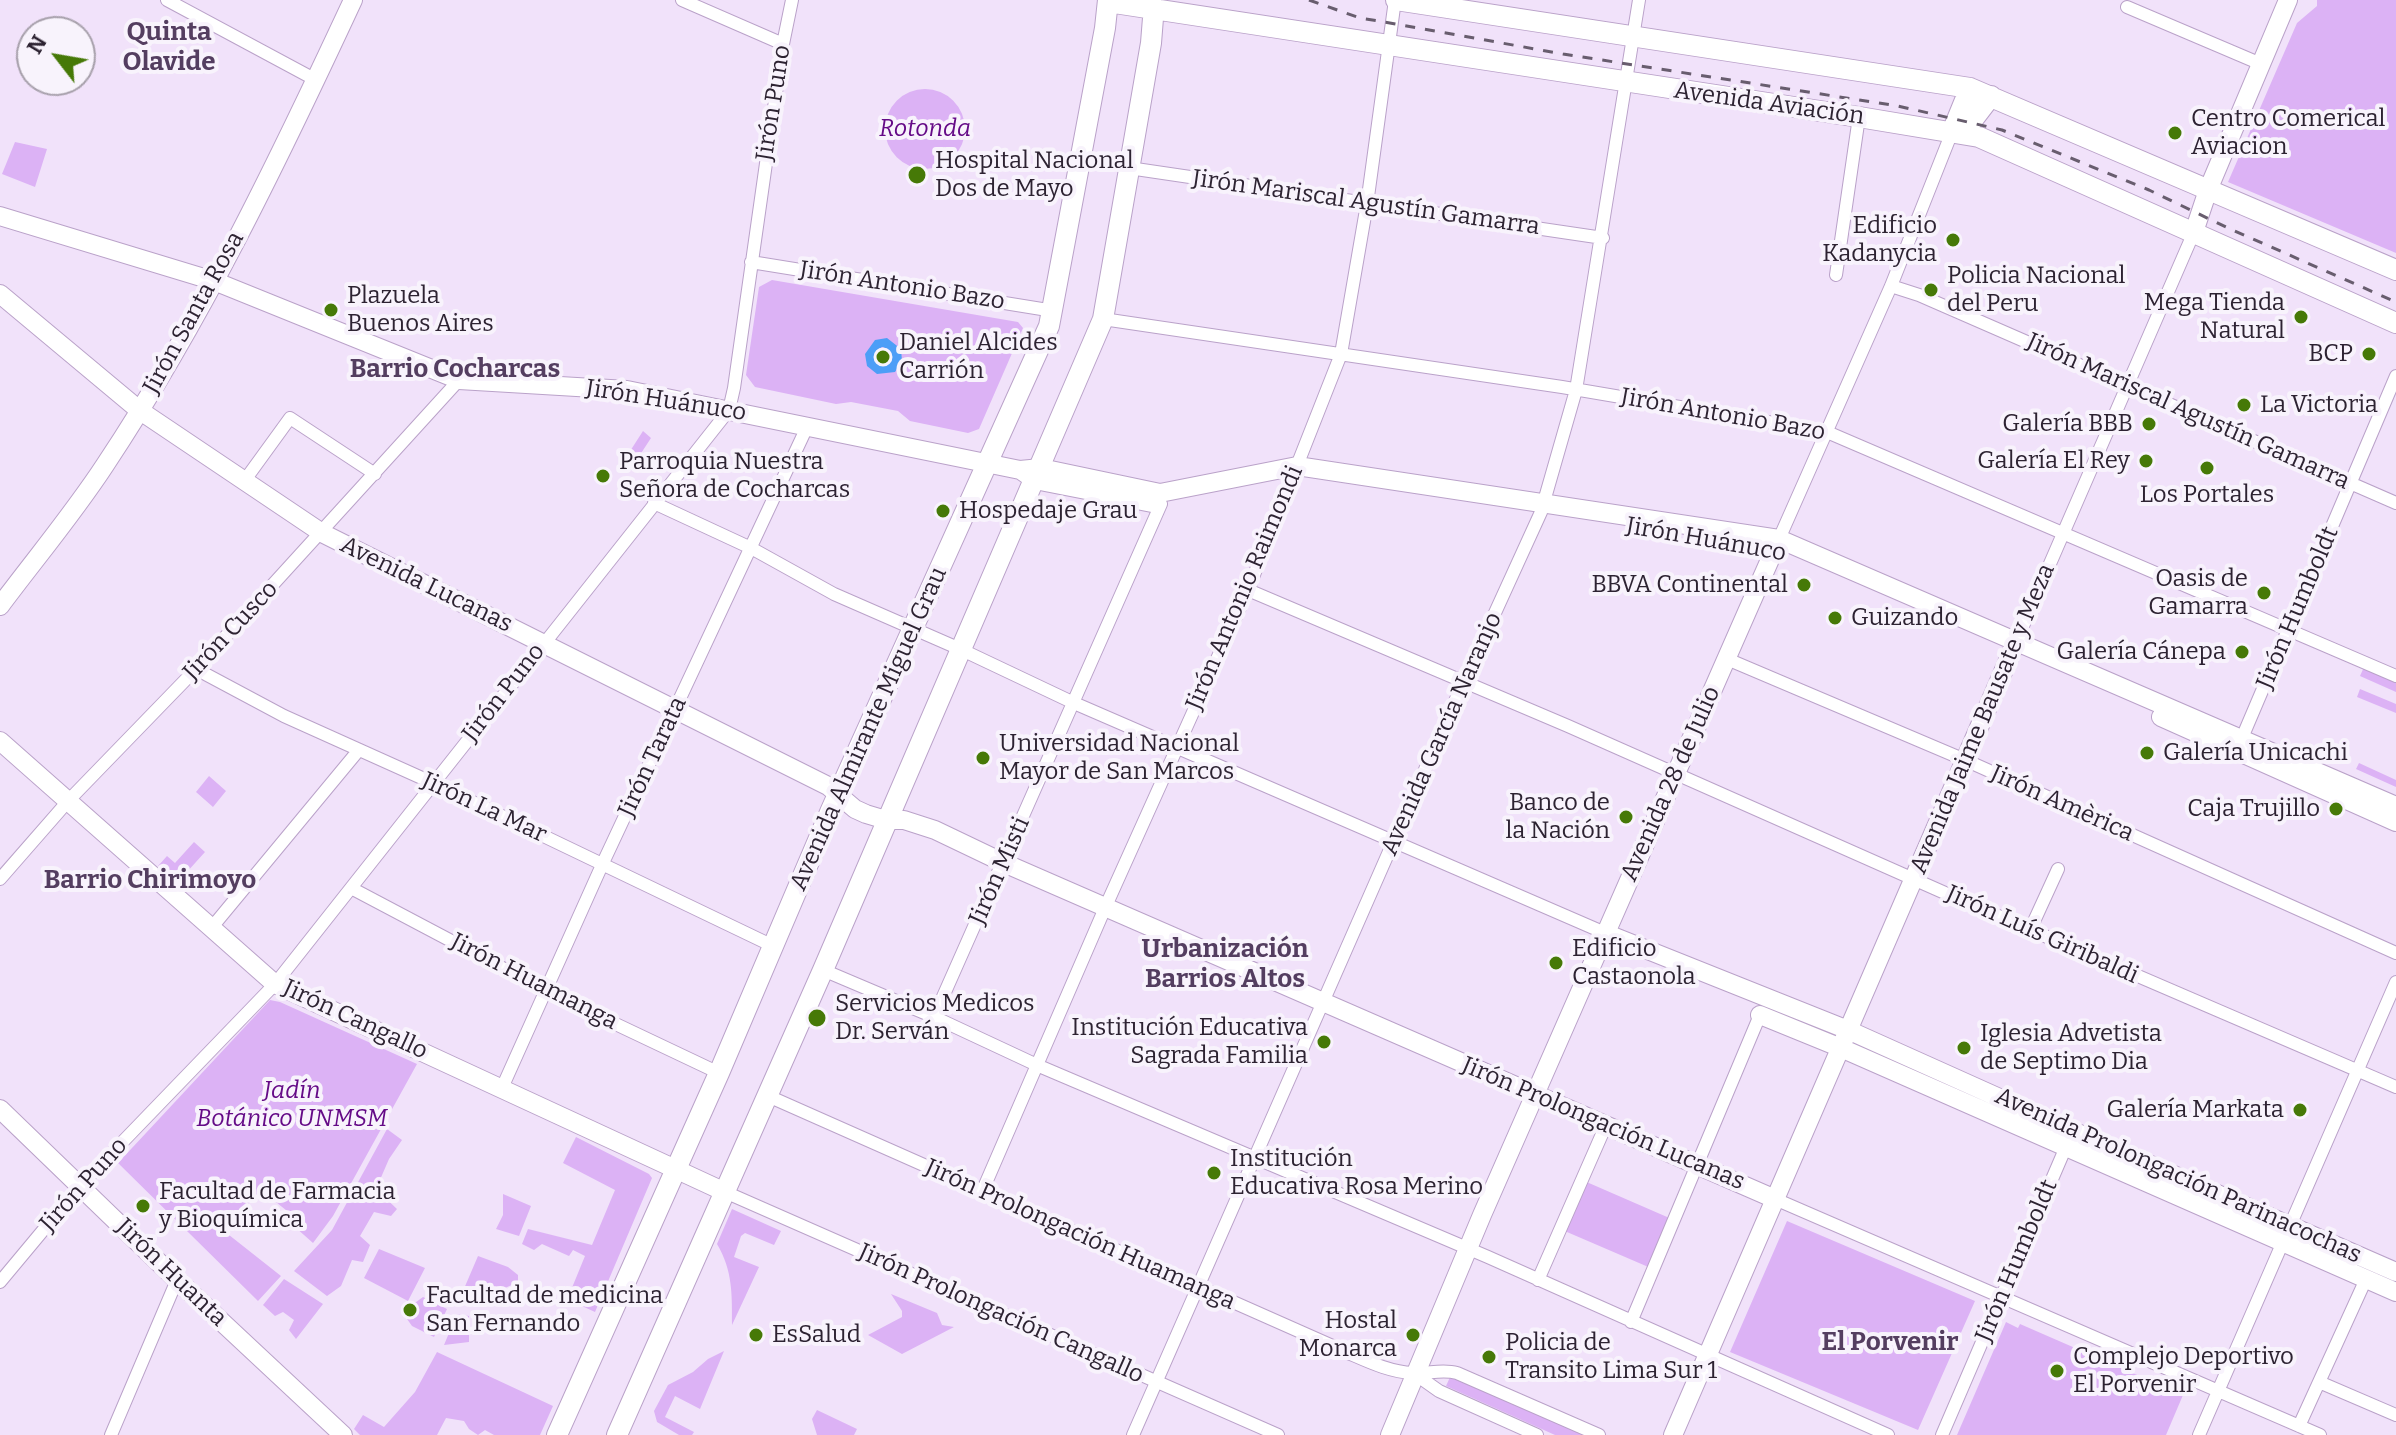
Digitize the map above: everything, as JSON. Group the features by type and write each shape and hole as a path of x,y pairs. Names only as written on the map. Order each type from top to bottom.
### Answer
{"main road":[{"name":"Avenida Aviación","path":"1396,0 1970,88 2396,270"},
{"name":"Avenida Aviación","path":"1108,1 1149,2 1389,45 1979,137 2396,323"},
{"name":"Avenida Almirante Miguel Grau","path":"557,1435 678,1171 838,795 990,463 1054,311 1108,1"},
{"name":"Avenida Almirante Miguel Grau","path":"621,1433 721,1190 768,1096 1032,473 1103,319 1151,43 1149,2"},
{"name":"Avenida 28 de Julio","path":"1952,132 1970,88"},
{"name":"Avenida 28 de Julio","path":"1952,132 1968,126 1991,96"}],"street":[{"path":"167,0 316,80"},
{"name":"Jirón Santa Rosa","path":"0,606 104,467 139,410 214,281 353,0"},
{"path":"682,0 783,44"},
{"name":"Jirón Puno","path":"0,1282 80,1186 275,984 729,410 792,0"},
{"name":"Jirón Antonio Raimondi","path":"982,1192 1248,590 1341,354 1367,204 1396,0"},
{"name":"Avenida García Naranjo","path":"1133,1435 1543,507 1576,390 1603,238 1639,0"},
{"name":"Avenida Jaime Bausate y Meza","path":"1673,1435 2194,232 2208,190 2288,0"},
{"path":"2127,7 2261,64"},
{"path":"1836,275 1859,117"},
{"name":"Avenida 28 de Julio","path":"1390,1435 1605,933 1891,286 1952,132"},
{"name":"Jirón Mariscal Agustín Gamarra","path":"1129,168 1603,238"},
{"name":"Jirón Huánuco","path":"0,216 214,281 459,380 627,390 990,463 1161,504 1296,471"},
{"name":"Jirón Antonio Bazo","path":"751,262 1054,311"},
{"name":"Jirón Mariscal Agustín Gamarra","path":"1891,286 1919,295 2396,503"},
{"name":"Avenida Lucanas","path":"0,294 139,410 322,533 828,786 855,809 886,820"},
{"name":"Jirón Antonio Bazo","path":"1103,319 1576,390 1827,432 2396,676"},
{"name":"Jirón Humboldt","path":"2239,745 2396,376"},
{"name":"Jirón Cusco","path":"0,879 69,800 322,533 459,380"},
{"path":"245,480 290,418 375,474"},
{"name":"Jirón Tarata","path":"502,1088 602,865 807,427"},
{"name":"Jirón Huánuco","path":"1032,473 1160,493 1296,471 1777,544 2239,745 2396,822"},
{"path":"654,503 751,548 834,594 1074,703 1605,933"},
{"name":"Jirón Misti","path":"934,1017 1161,504"},
{"name":"Jirón Luís Giribaldi","path":"1248,590 2396,1087"},
{"name":"Jirón Amèrica","path":"1727,659 1965,760 2396,953"},
{"name":"Jirón La Mar","path":"196,669 358,751 433,783 773,946"},
{"name":"Jirón Cangallo","path":"0,741 213,926 275,984 721,1190"},
{"name":"Jirón Huánuco","path":"2239,745 2396,806"},
{"path":"213,926 358,751"},
{"name":"Jirón Prolongación Lucanas","path":"886,820 904,820 935,830 1105,908 2320,1435"},
{"path":"2031,928 2058,869"},
{"name":"Jirón Huamanga","path":"351,888 546,991 719,1073"},
{"name":"Avenida Prolongación Parinacochas","path":"1605,933 1848,1030 2069,1139"},
{"path":"823,970 1888,1435"},
{"path":"2199,1435 2396,982"},
{"path":"1631,1322 1760,1015"},
{"name":"Avenida Prolongación Parinacochas","path":"1760,1015 2069,1139 2286,1234 2396,1272"},
{"name":"Jirón Prolongación Huamanga","path":"768,1096 1394,1371 1415,1374"},
{"name":"Jirón Huanta","path":"0,1109 343,1435"},
{"path":"1538,1280 1606,1125"},
{"name":"Jirón Humboldt","path":"1942,1435 2069,1139"},
{"name":"Jirón Prolongación Cangallo","path":"721,1190 1278,1435"},
{"name":"Avenida Prolongación Parinacochas","path":"2286,1234 2366,1279 2396,1292"},
{"path":"2299,1426 2366,1279"},
{"path":"111,1435 177,1280"},
{"path":"1415,1374 1457,1373 1599,1435"},
{"path":"1415,1374 1439,1391 1537,1435"},
{"path":"2319,1382 2396,1415"}],"green space":[{"path":"2317,0 2396,0 2396,253 2228,182 2297,23 2317,6"},
{"name":"Rotonda","path":"917,89 933,89 947,95 959,107 965,129 959,151 947,163 933,169 917,169 903,163 891,151 885,137 885,121 891,107 903,95"},
{"path":"15,142 47,149 35,187 2,174"},
{"path":"772,280 1018,322 1023,328 979,429 968,433 910,421 898,411 851,402 836,404 755,387 746,375 759,287"},
{"path":"643,431 651,438 634,464 625,459"},
{"path":"2364,667 2396,681 2396,692 2360,676"},
{"path":"2360,689 2396,704 2396,713 2357,697"},
{"path":"2359,763 2396,780 2396,787 2356,769"},
{"path":"209,776 226,791 213,807 196,792"},
{"path":"194,842 205,852 177,883 158,866 167,856 175,863"},
{"name":"Jadín Botánico UNMSM","path":"270,1000 417,1064 333,1216 313,1243 295,1227 297,1219 261,1190 224,1231 281,1276 258,1301 118,1163"},
{"path":"387,1129 402,1140 389,1159 376,1189 397,1209 391,1216 374,1212 360,1236 370,1245 363,1262 352,1260 341,1286 327,1296 294,1271 332,1230"},
{"path":"576,1137 652,1178 595,1312 573,1302 569,1295 585,1256 573,1250 569,1256 542,1244 534,1250 522,1244 528,1229 592,1245 615,1190 563,1163"},
{"path":"1582,1180 1674,1220 1653,1269 1560,1229"},
{"path":"503,1194 531,1206 519,1236 496,1229 503,1215"},
{"path":"732,1209 781,1231 774,1245 745,1233 741,1236 734,1257 759,1267 732,1325 729,1274 717,1244"},
{"path":"1787,1221 1975,1301 1918,1430 1730,1352"},
{"path":"379,1249 425,1268 408,1301 364,1278"},
{"path":"478,1256 508,1267 518,1275 518,1282 473,1303 460,1298"},
{"path":"284,1279 323,1304 296,1339 289,1330 294,1320 283,1312 275,1316 263,1305"},
{"path":"891,1294 937,1313 942,1325 954,1327 902,1354 868,1335 902,1317 902,1311"},
{"path":"423,1297 447,1309 434,1337 412,1326 407,1319 412,1305"},
{"path":"457,1314 469,1316 469,1342 444,1345"},
{"name":"Complejo Deportivo El Porvenir","path":"2006,1322 2018,1328 2020,1324 2183,1395 2166,1435 1957,1435"},
{"path":"724,1351 700,1409 675,1396 665,1417 694,1432 692,1435 679,1435 657,1422 654,1411 668,1385"},
{"path":"437,1352 553,1406 540,1435 494,1435 485,1430 478,1435 464,1421 446,1418 437,1435 360,1435 354,1429 363,1415 384,1427 415,1392"},
{"path":"1451,1375 1585,1435 1555,1435 1446,1386"},
{"path":"817,1410 857,1429 854,1435 817,1435 812,1419"}],"water":[{"path":"887,338 901,349 902,361 895,372 877,374 867,366 865,354 875,340","holes":["882,347 888,349 891,360 885,366 879,365 874,358 877,350"]}],"railway":[{"path":"1309,0 1360,18 1563,54 1898,106 2002,130 2149,190 2396,302"}],"place":[{"name":"Centro Comerical Aviacion","path":"2175,133"},
{"name":"Hospital Nacional Dos de Mayo","path":"917,175"},
{"name":"Edificio Kadanycia","path":"1953,240"},
{"name":"Policia Nacional del Peru","path":"1931,290"},
{"name":"Plazuela Buenos Aires","path":"331,310"},
{"name":"Mega Tienda Natural","path":"2301,317"},
{"name":"BCP","path":"2369,354"},
{"name":"Daniel Alcides Carrión","path":"883,357"},
{"name":"La Victoria","path":"2244,405"},
{"name":"Galería BBB","path":"2149,424"},
{"name":"Galería El Rey","path":"2146,461"},
{"name":"Los Portales","path":"2207,468"},
{"name":"Parroquia Nuestra Señora de Cocharcas","path":"603,476"},
{"name":"Hospedaje Grau","path":"943,511"},
{"name":"BBVA Continental","path":"1804,585"},
{"name":"Oasis de Gamarra","path":"2264,593"},
{"name":"Guizando","path":"1835,618"},
{"name":"Galería Cánepa","path":"2242,652"},
{"name":"Galería Unicachi","path":"2147,753"},
{"name":"Universidad Nacional Mayor de San Marcos","path":"983,758"},
{"name":"Caja Trujillo","path":"2336,809"},
{"name":"Banco de la Nación","path":"1626,817"},
{"name":"Edificio Castaonola","path":"1556,963"},
{"name":"Servicios Medicos Dr. Serván","path":"817,1018"},
{"name":"Institución Educativa Sagrada Familia","path":"1324,1042"},
{"name":"Iglesia Advetista de Septimo Dia","path":"1964,1048"},
{"name":"Galería Markata","path":"2300,1110"},
{"name":"Institución Educativa Rosa Merino","path":"1214,1173"},
{"name":"Facultad de Farmacia y Bioquímica","path":"143,1206"},
{"name":"Facultad de medicina San Fernando","path":"410,1310"},
{"name":"EsSalud","path":"756,1335"},
{"name":"Hostal Monarca","path":"1413,1335"},
{"name":"Policia de Transito Lima Sur 1","path":"1489,1357"},
{"name":"Complejo Deportivo El Porvenir","path":"2057,1371"}],"district":[{"name":"Quinta Olavide","path":"169,48"},
{"name":"Barrio Cocharcas","path":"455,370"},
{"name":"Barrio Chirimoyo","path":"150,881"},
{"name":"Urbanización Barrios Altos","path":"1225,965"},
{"name":"El Porvenir","path":"1890,1343"}]}
